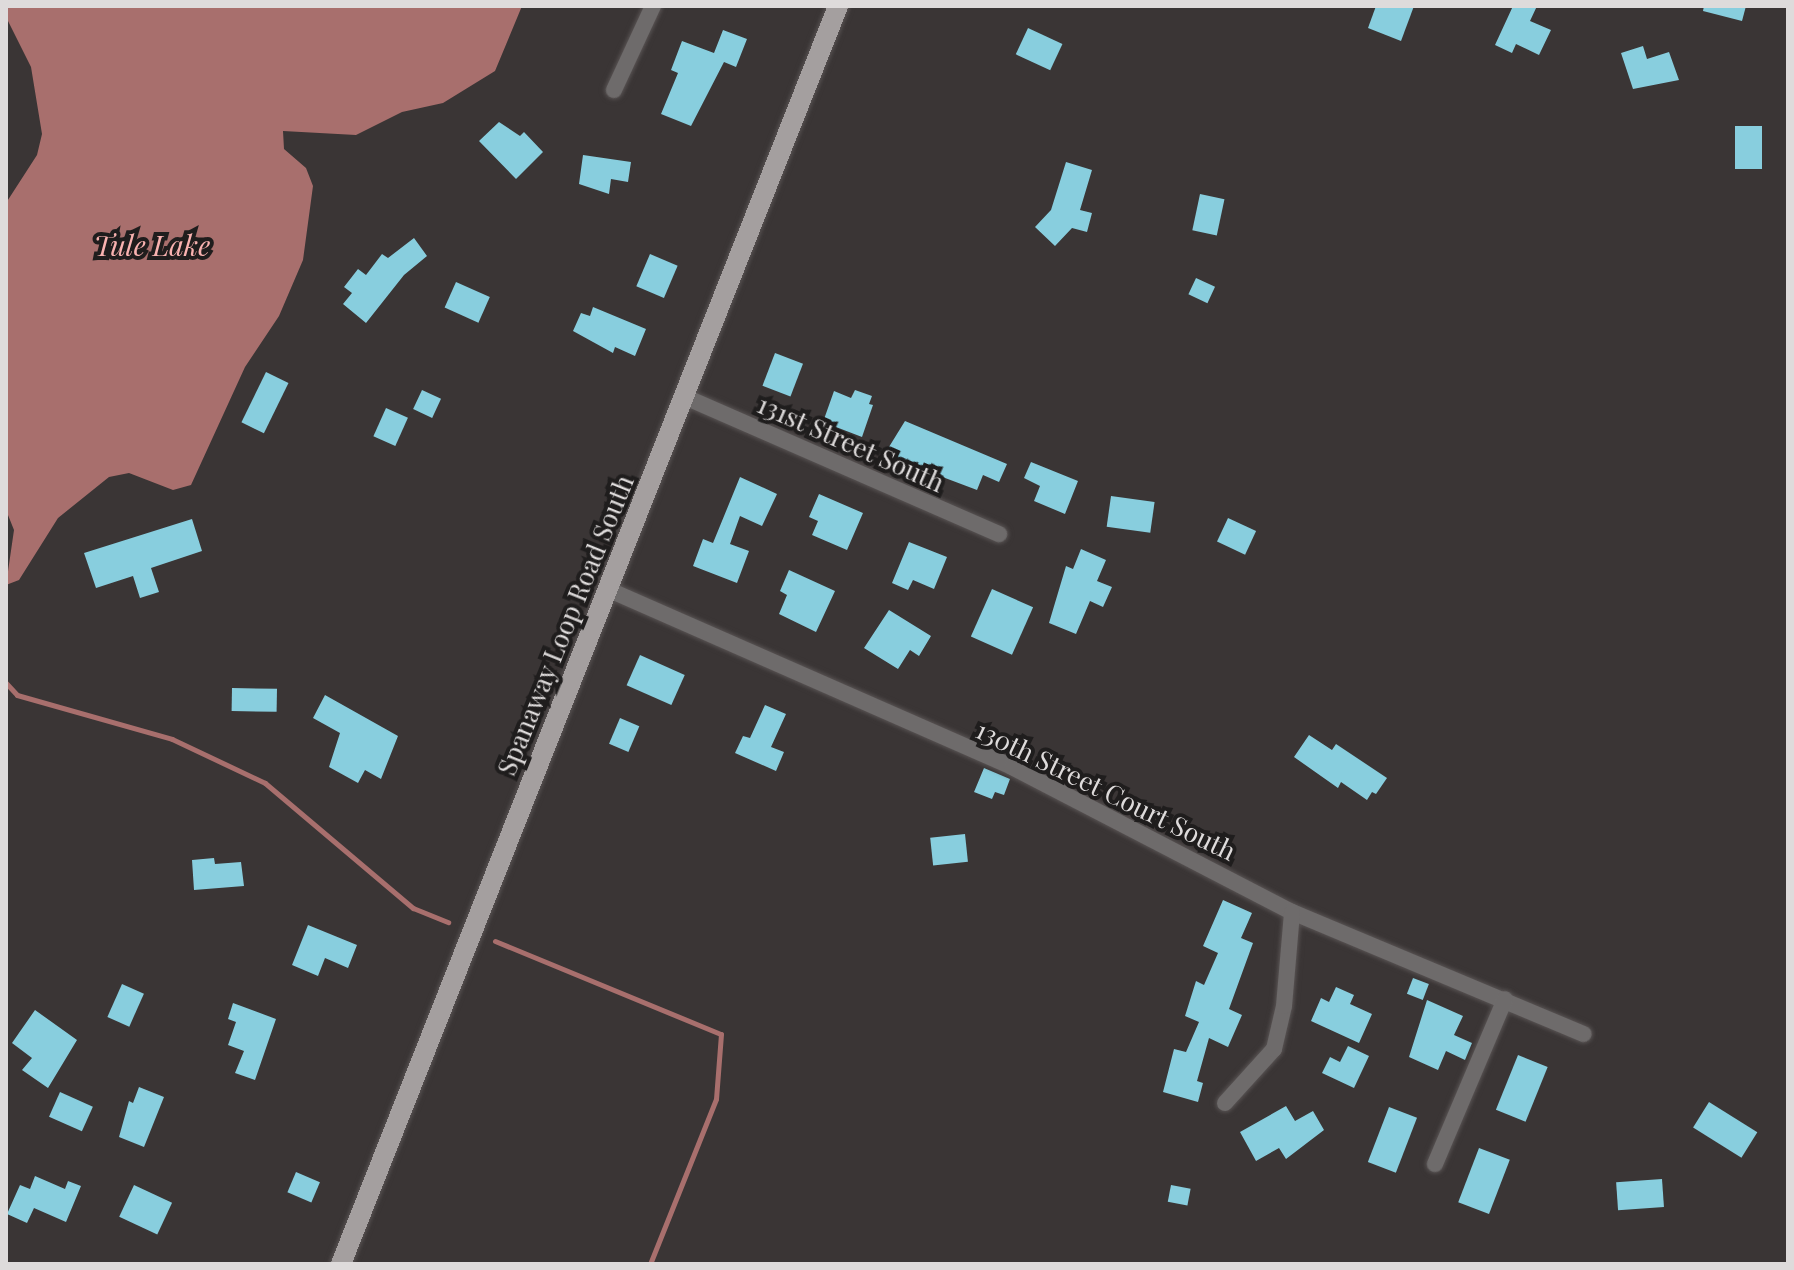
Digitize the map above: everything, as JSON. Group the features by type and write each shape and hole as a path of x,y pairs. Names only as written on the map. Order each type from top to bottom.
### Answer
{"main road":[{"name":"Spanaway Loop Road South","path":"341,1264 838,6"}],"street":[{"path":"614,90 653,6"},
{"name":"131st Street South","path":"683,396 999,534"},
{"name":"130th Street Court South","path":"607,589 1036,779 1292,912 1583,1034"},
{"path":"1225,1103 1274,1049 1284,1006 1292,912"},
{"path":"1435,1164 1505,999"}],"water":[{"name":"Tule Lake","path":"6,6 522,6 495,71 443,103 402,112 356,135 283,131 284,149 306,168 313,186 303,260 279,316 245,367 191,485 173,490 129,473 109,477 58,518 19,580 6,585 14,530 6,510 6,203 37,155 42,134 31,67 6,17"}],"building":[{"path":"1376,6 1414,6 1401,41 1368,28"},
{"path":"1513,6 1537,6 1530,21 1551,30 1539,55 1516,44 1512,53 1495,45"},
{"path":"1704,6 1746,6 1742,21 1703,11"},
{"path":"1028,28 1062,44 1050,70 1016,54"},
{"path":"723,30 747,39 736,67 724,62 691,126 661,114 678,73 671,70 682,41 714,53"},
{"path":"1643,46 1647,59 1669,52 1679,80 1633,89 1621,53"},
{"path":"499,122 520,136 524,132 543,152 516,179 479,141"},
{"path":"1735,126 1762,126 1762,169 1735,169"},
{"path":"583,155 631,162 628,182 611,179 609,194 579,184"},
{"path":"1066,162 1092,170 1080,210 1092,213 1087,232 1072,228 1055,246 1035,227 1051,210"},
{"path":"1200,194 1224,199 1217,235 1192,230"},
{"path":"414,238 427,256 404,275 366,323 343,304 352,293 344,287 358,269 366,275 382,254 388,258"},
{"path":"650,254 678,266 664,298 636,286"},
{"path":"1196,278 1215,287 1207,303 1188,294"},
{"path":"456,282 490,297 478,323 445,308"},
{"path":"593,307 646,329 635,356 615,347 613,353 573,331 581,313 590,316"},
{"path":"775,353 803,364 790,396 762,386"},
{"path":"266,372 288,383 264,433 241,422"},
{"path":"422,390 441,399 432,418 413,409"},
{"path":"855,390 872,396 869,404 873,405 862,437 823,422 834,391 851,398"},
{"path":"386,408 408,418 395,446 373,436"},
{"path":"905,421 1007,464 999,482 983,475 977,490 884,455"},
{"path":"1031,462 1078,481 1065,514 1034,501 1040,486 1024,478"},
{"path":"740,477 777,494 762,526 740,516 730,544 749,551 737,583 693,566 703,539 713,543"},
{"path":"819,494 863,513 847,550 812,535 818,521 809,517"},
{"path":"1111,496 1155,502 1150,533 1107,527"},
{"path":"1228,518 1256,531 1245,555 1217,542"},
{"path":"192,519 202,551 151,568 159,592 140,598 133,576 96,588 84,553"},
{"path":"909,542 947,557 934,589 913,580 908,590 892,583"},
{"path":"1081,549 1106,560 1097,581 1112,587 1103,607 1090,601 1076,634 1049,623 1066,566 1073,569"},
{"path":"789,570 835,591 816,632 779,614 787,595 780,591"},
{"path":"992,589 1033,607 1012,655 971,637"},
{"path":"889,610 931,636 919,656 910,650 898,669 864,648"},
{"path":"640,655 685,675 671,705 627,685"},
{"path":"232,688 277,689 277,712 232,711"},
{"path":"325,695 398,736 381,779 365,770 358,783 329,767 340,733 313,718"},
{"path":"765,705 786,714 771,747 784,752 776,771 735,753 743,736 750,738"},
{"path":"620,718 639,726 628,752 609,744"},
{"path":"1309,735 1332,750 1336,744 1387,778 1376,794 1372,792 1367,800 1341,782 1338,788 1294,757"},
{"path":"984,768 1010,779 1004,795 995,792 992,799 974,792"},
{"path":"965,834 968,862 933,866 930,838"},
{"path":"214,858 215,864 241,862 244,886 194,890 192,860"},
{"path":"1223,900 1252,913 1241,938 1253,943 1229,1009 1242,1015 1228,1047 1209,1038 1197,1081 1203,1083 1198,1102 1163,1092 1174,1049 1186,1052 1199,1022 1185,1016 1196,981 1204,985 1218,953 1203,946"},
{"path":"308,925 357,945 348,968 325,958 318,976 292,965"},
{"path":"1413,978 1429,984 1423,1000 1407,994"},
{"path":"122,984 144,994 129,1027 107,1017"},
{"path":"1336,987 1354,995 1350,1004 1372,1014 1359,1043 1311,1021 1321,998 1329,1002"},
{"path":"1427,1000 1463,1016 1454,1035 1472,1043 1465,1060 1446,1051 1438,1070 1409,1057"},
{"path":"233,1003 276,1019 255,1080 235,1073 244,1051 228,1045 236,1022 228,1019"},
{"path":"35,1010 77,1040 48,1088 22,1070 32,1058 12,1043"},
{"path":"1348,1046 1369,1056 1354,1088 1322,1073 1330,1057 1340,1062"},
{"path":"1518,1055 1548,1067 1526,1122 1496,1110"},
{"path":"139,1087 164,1097 144,1147 119,1137 129,1101 133,1103"},
{"path":"60,1092 93,1107 82,1131 49,1117"},
{"path":"1709,1102 1757,1132 1741,1158 1693,1127"},
{"path":"1286,1106 1295,1121 1313,1111 1324,1130 1286,1159 1279,1148 1256,1161 1240,1132"},
{"path":"1389,1107 1417,1118 1396,1173 1368,1162"},
{"path":"1479,1148 1510,1160 1489,1214 1458,1202"},
{"path":"296,1172 320,1182 311,1202 287,1192"},
{"path":"35,1176 65,1189 68,1181 81,1186 66,1222 34,1208 27,1223 7,1214 20,1185 30,1189"},
{"path":"1662,1179 1664,1207 1618,1210 1616,1182"},
{"path":"134,1185 172,1203 157,1234 119,1217"},
{"path":"1171,1185 1191,1189 1187,1206 1168,1202"}],"waterway":[{"path":"6,683 17,695 172,739 265,783 413,908 448,922"},
{"path":"495,941 721,1034 716,1099 650,1264"}]}
